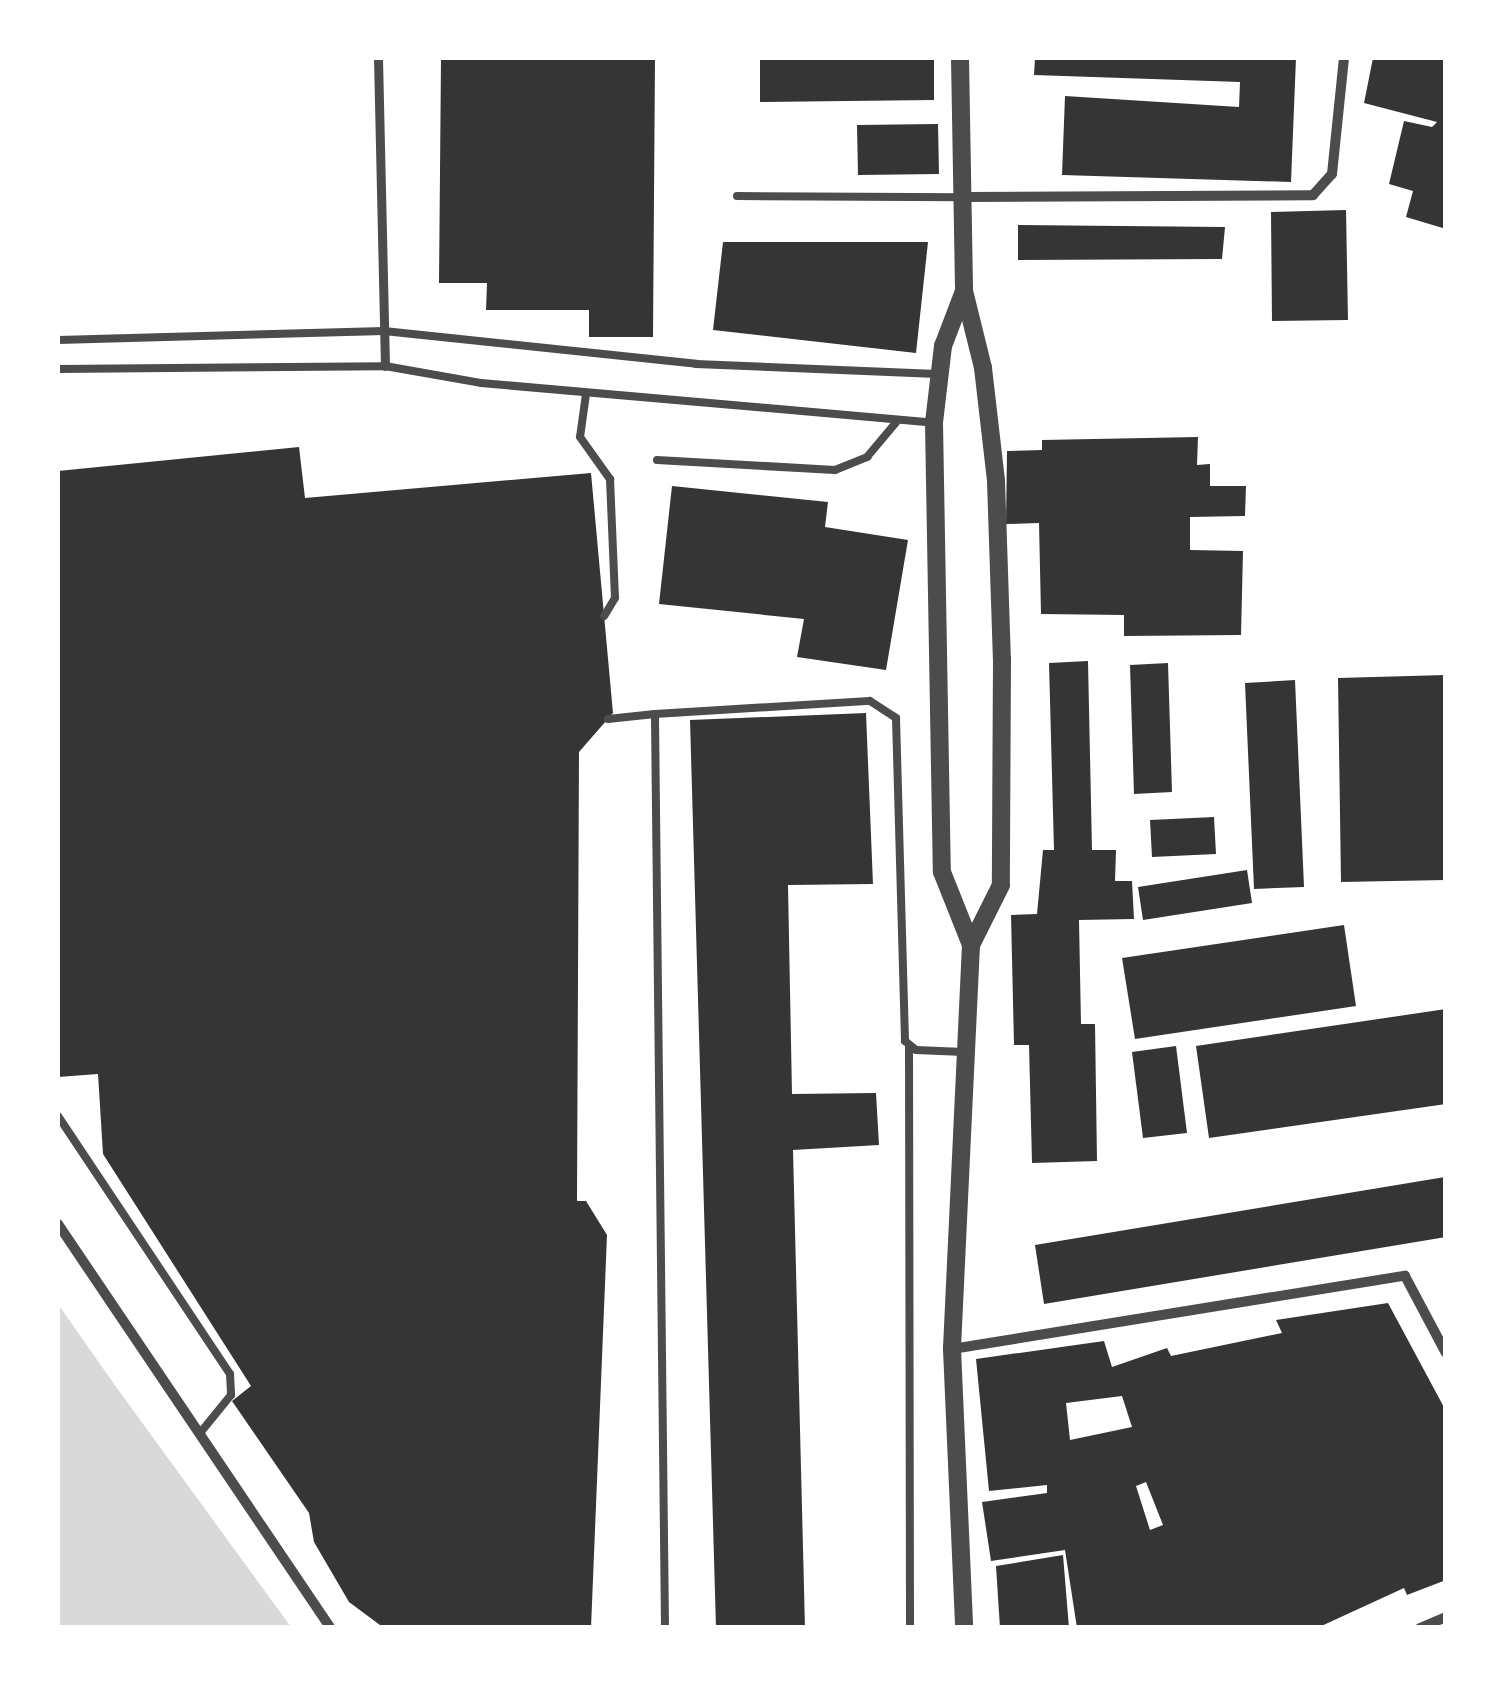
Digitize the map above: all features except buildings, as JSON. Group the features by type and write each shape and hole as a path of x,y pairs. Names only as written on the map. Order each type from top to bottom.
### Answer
{"street":[{"path":"378,58 385,366"},
{"path":"960,58 966,196 964,291 983,368 996,481 1002,659 1000,885 971,945 952,1348 964,1628"},
{"path":"966,196 1314,195 1332,174 1344,58"},
{"path":"964,291 937,374 934,423 942,872 971,945"},
{"path":"58,1224 332,1628"},
{"path":"952,1348 1404,1276 1446,1353"},
{"path":"1420,1628 1446,1617"}],"lane":[{"path":"737,196 966,196"},
{"path":"58,340 384,331 676,362 937,374"},
{"path":"58,369 385,366 586,394 934,423"},
{"path":"586,394 580,436 610,480 615,598 604,616"},
{"path":"657,460 835,470 867,458 898,420"},
{"path":"608,720 870,702 896,718 908,1047 910,1628"},
{"path":"655,714 666,1628"},
{"path":"908,1047 964,1052"},
{"path":"58,1116 230,1374 232,1395 200,1432"}],"shaded area":[{"path":"58,1304 114,1384 291,1627 58,1627"}]}
